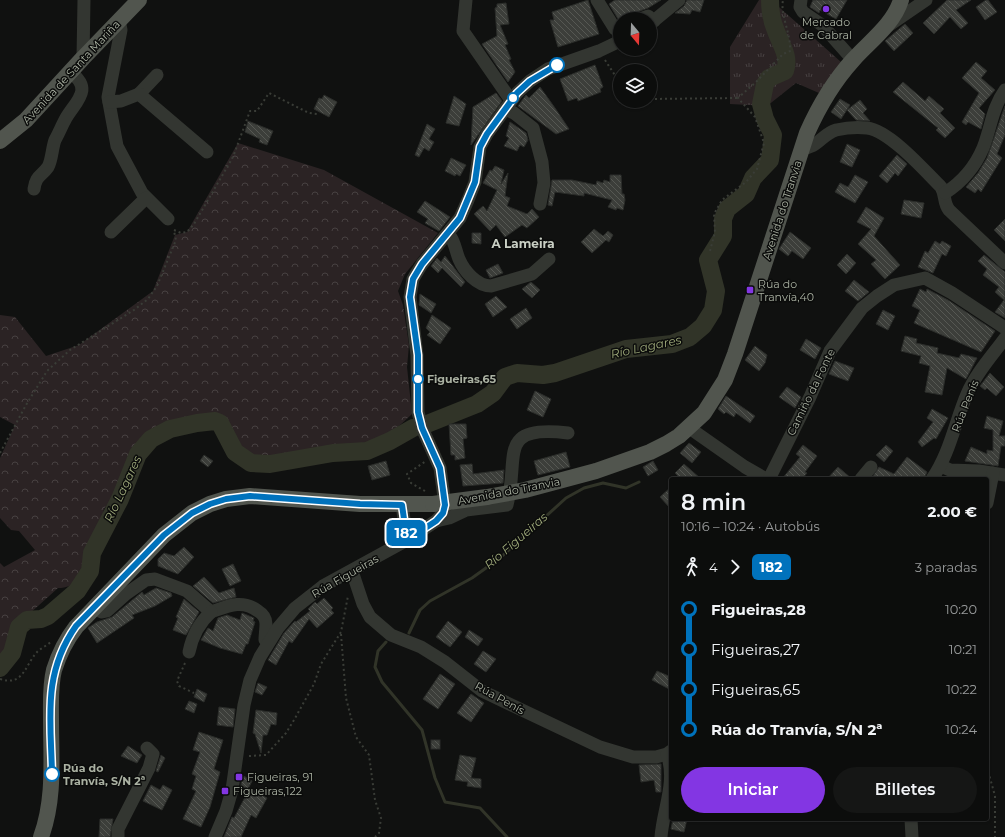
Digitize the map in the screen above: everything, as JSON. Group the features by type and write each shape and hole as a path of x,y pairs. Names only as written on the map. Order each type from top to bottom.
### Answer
{"main road":[{"name":"Avenida de Santa Mariña","path":"0,141 26,120 139,0"},
{"name":"Avenida do Tranvia","path":"41,837 50,806 52,788 51,688 54,671 67,640 93,608 173,527 192,513 210,504 226,499 250,496 360,504 402,505 431,499 487,497 510,493 560,482 634,458 666,444 704,413 725,380 735,354 802,148 816,114 825,97 853,60 885,27 895,14 901,0"}],"street":[{"path":"83,58 84,0"},
{"path":"466,0 463,31 508,96 513,98"},
{"path":"597,0 613,26"},
{"path":"657,18 679,0"},
{"path":"801,0 800,7 803,12 822,25 853,60"},
{"path":"885,27 926,0"},
{"path":"117,22 121,30 108,97 117,146 142,193 171,225"},
{"name":"Rúa Figueiras","path":"215,837 226,811 232,790 244,705 250,680 268,643 286,617 323,586 353,574 436,521 443,513 445,505 443,481 437,458 422,428 418,412 418,355 410,297 413,279 422,264 460,218 475,182 480,147 487,134 513,98 530,81 548,69 599,51 613,44"},
{"path":"34,189 36,179 49,166 55,142 67,117 79,102 82,88 80,80 70,72"},
{"path":"109,102 121,101 139,94 156,75"},
{"path":"945,193 959,184 972,168 983,148 993,113 1005,90"},
{"path":"139,94 208,152"},
{"path":"505,109 514,113 533,128 542,162 544,183 540,204"},
{"path":"802,148 808,149 814,146 822,137 835,130 866,128 874,130 900,146 945,193 944,204 949,210 1005,263"},
{"path":"111,232 146,198"},
{"path":"448,233 453,238 459,259 465,268 477,282 484,286 491,286 532,274 549,259"},
{"name":"Camiño da Fonte","path":"770,477 810,397 830,350 862,308 894,285 925,278 952,293 1005,328"},
{"name":"Rúa Penís","path":"933,477 941,466 967,394 979,373 1005,338"},
{"path":"688,427 745,467 762,477"},
{"path":"436,521 449,518 466,510 507,505 510,493 512,453 517,442 529,434 545,430 568,433"},
{"path":"941,466 950,470 978,471 999,474 989,497"},
{"path":"863,477 871,467"},
{"path":"402,505 407,540"},
{"name":"Rúa Penís","path":"353,574 363,604 370,618 391,635 421,648 445,662 482,691 600,748 633,757 656,757 669,753"},
{"path":"93,608 102,612 107,611 126,594 146,580 156,579 187,591 211,612"},
{"path":"190,652 192,641 203,619 211,612 243,603 253,607 265,617 265,640 268,643"},
{"path":"118,837 118,829 149,768 153,754 147,748"},
{"name":"Rúa Penís","path":"661,837 669,795"},
{"path":"911,821 912,837"}],"path":[{"path":"657,99 738,98 783,54 790,52 786,17 781,9 783,0"},
{"path":"599,51 613,72"},
{"path":"171,225 181,233 187,232 194,224 232,157 250,111 257,111 269,93 309,113 317,114"},
{"path":"710,251 715,232 714,214 722,200 746,182 757,169 764,143 755,117 738,98"},
{"path":"0,453 26,405 47,371 70,350 134,310 148,299 157,286 176,240 171,225"},
{"path":"431,499 426,492 411,483 407,474 429,460 437,458"},
{"path":"353,574 348,582 348,592 341,632 346,698 356,737 369,756 375,800 381,818 379,833 375,837"},
{"path":"237,757 266,755 274,749 294,720 314,684 321,664 341,632"},
{"path":"0,679 6,681 16,679 22,675 37,652 56,638 67,640"},
{"path":"190,652 177,681 179,686 194,693"},
{"path":"989,774 995,796 995,837"}],"green space":[{"path":"759,0 771,0 841,62 819,93 796,83 767,106 730,104 730,47"},
{"path":"238,143 324,170 438,233 405,274 398,291 403,305 409,345 407,367 412,414 387,435 370,444 362,446 329,447 291,455 266,458 255,457 246,454 241,450 223,418 219,414 174,424 150,434 142,439 136,446 130,459 127,473 120,479 117,492 104,509 102,518 85,557 82,575 70,586 58,588 28,615 19,619 10,629 3,658 0,660 0,563 4,567 35,550 19,531 11,530 0,518 0,458 15,425 0,417 0,315 15,317 46,356 79,345 153,291 175,235 187,232"}],"building":[{"path":"588,0 599,34 558,47 550,20 554,20 552,12"},
{"path":"615,0 661,0 648,8 637,12 614,12 609,4"},
{"path":"687,0 704,0 700,12 692,10 690,14 675,13 684,6"},
{"name":"Mercado de Cabral","path":"813,0 847,0 836,19 820,10 819,13 810,7"},
{"path":"947,0 971,0 956,10 968,23 961,29 950,17 934,34 923,23"},
{"path":"988,0 997,12 985,20 976,7"},
{"path":"506,3 509,24 500,25 508,44 505,45 511,59 509,60 515,72 508,82 482,44 497,36 495,8 497,7 497,4"},
{"path":"905,24 913,33 894,51 885,41"},
{"path":"976,62 987,71 981,78 995,90 979,108 985,114 981,129 968,122 966,125 962,122 979,93 962,78"},
{"path":"595,65 603,87 600,89 601,92 578,101 577,98 568,101 560,79"},
{"path":"903,82 925,101 929,96 944,109 940,113 955,128 945,138 936,130 938,128 893,92"},
{"path":"540,87 569,129 556,134 518,106 526,95 529,98"},
{"path":"496,93 502,101 471,145 473,107"},
{"path":"324,95 337,102 329,117 314,109 319,98 322,99"},
{"path":"454,96 466,104 459,126 446,123"},
{"path":"840,99 850,105 841,119 831,112"},
{"path":"860,100 867,109 863,113 870,121 856,120 847,110"},
{"path":"1005,106 1005,135 997,154 1002,158 981,192 978,189 975,193 966,187 978,173 987,158"},
{"path":"248,121 273,131 267,145 259,142 260,139 245,132"},
{"path":"510,122 526,133 528,140 524,147 520,145 517,151 504,146 509,138 506,136"},
{"path":"427,124 435,129 429,139 434,142 429,151 424,148 419,157 415,155"},
{"path":"847,144 860,150 852,167 840,162"},
{"path":"897,155 907,164 898,176 895,173 887,183 879,176"},
{"path":"451,158 466,165 460,176 456,174 455,176 445,171"},
{"path":"495,166 504,170 501,184 508,173 505,196 510,198 507,206 527,214 532,209 539,217 527,228 522,225 505,237 496,225 490,231 474,214 483,206 487,211 497,190 483,183 490,170 492,171"},
{"path":"610,175 621,175 622,194 624,194 625,200 623,210 617,208 616,210 608,207 612,200 584,193 584,196 555,192 552,206 548,205 552,180 572,180 596,185 597,181 603,183 604,180 610,182"},
{"path":"855,175 868,182 855,203 835,192 840,183 848,187"},
{"path":"904,200 924,203 921,218 901,214"},
{"path":"425,201 450,217 439,231 425,223 428,219 417,212"},
{"path":"866,207 884,218 874,236 900,265 885,279 871,264 876,260 858,244 871,229 857,222"},
{"path":"1005,219 1005,241 994,230"},
{"path":"594,229 603,236 608,231 613,235 609,242 606,240 592,253 581,242"},
{"path":"790,232 811,248 803,259 792,251 788,256 779,249"},
{"path":"472,233 481,233 481,244 472,243"},
{"path":"935,241 940,244 942,241 951,246 946,256 942,254 933,273 918,267 925,251 928,253"},
{"path":"847,254 856,263 846,274 837,265"},
{"path":"984,255 1005,272 1005,318 995,312 1004,300 995,292 999,287 983,275 987,269 978,261"},
{"path":"445,256 465,282 461,287 442,268 438,273 431,266 437,258 441,262"},
{"path":"498,264 503,273 490,278 486,270"},
{"path":"854,280 869,292 858,301 845,291"},
{"path":"531,282 540,290 532,298 522,289"},
{"path":"920,289 926,292 927,289 948,300 995,331 981,352 914,323 920,310 912,306"},
{"path":"420,294 436,304 431,313 419,305"},
{"path":"496,296 507,307 493,317 485,304"},
{"path":"526,308 532,318 517,329 510,319"},
{"path":"883,310 895,316 888,330 876,324"},
{"path":"432,315 451,328 440,344 427,335 430,332 426,328"},
{"path":"905,336 917,339 916,343 938,348 937,353 959,358 961,354 977,358 966,379 947,368 942,395 925,392 930,366 919,363 921,356 901,351"},
{"path":"806,339 821,348 815,359 800,350"},
{"path":"755,346 767,355 765,363 759,371 745,360"},
{"path":"835,361 854,368 848,381 829,374"},
{"path":"990,373 1004,387 996,396 987,388 985,390 980,386"},
{"path":"787,387 801,397 795,408 779,397"},
{"path":"535,391 551,399 543,417 527,410"},
{"path":"726,396 755,416 750,423 736,413 734,417 726,412 724,414 718,409"},
{"path":"932,409 948,418 936,439 934,438 922,447 918,442 933,422 927,418"},
{"path":"987,416 1003,421 999,436 1005,436 1005,446 1001,446 998,466 965,461 971,447 987,454 987,450 993,451 993,430 984,428"},
{"path":"449,424 466,424 467,438 463,439 465,458 455,460 455,455 451,455"},
{"path":"689,443 701,452 692,463 680,453"},
{"path":"803,445 817,456 805,472 807,473 804,477 784,477 800,457 796,454"},
{"path":"886,445 893,451 884,462 876,455"},
{"path":"566,452 570,467 538,475 534,461"},
{"path":"204,455 213,461 208,467 200,461"},
{"path":"907,457 927,472 925,477 872,477 879,467 894,474"},
{"path":"386,461 390,475 372,480 368,466"},
{"path":"653,461 658,470 648,476 643,467"},
{"path":"472,464 473,474 504,470 503,483 463,486 460,465"},
{"path":"684,464 699,477 679,477 675,473"},
{"path":"838,467 850,477 829,477"},
{"path":"669,489 669,507 660,497"},
{"path":"184,547 194,557 178,574 158,566 158,559 164,553 174,556"},
{"path":"233,564 241,581 230,586 222,569"},
{"path":"204,577 219,593 234,588 236,597 213,603 193,586"},
{"path":"156,588 171,593 172,596 155,606 132,615 134,618 97,643 88,628 97,622 112,617 142,592 144,595"},
{"path":"324,598 333,608 331,610 334,613 317,628 309,619 292,643 289,641 276,665 268,660 284,633 295,621 296,622 310,611 308,609 315,602 317,604"},
{"path":"184,599 199,612 186,635 173,630 178,618 176,617"},
{"path":"242,613 254,618 253,621 255,622 248,644 246,644 242,654 220,648 201,640 208,628 213,631 218,618 227,615 240,620"},
{"path":"448,621 462,632 450,647 436,637"},
{"path":"469,630 483,639 478,646 465,637"},
{"path":"483,651 496,659 486,672 474,664"},
{"path":"657,671 669,676 669,689 652,680"},
{"path":"440,674 455,684 438,709 423,699"},
{"path":"258,683 267,687 262,695 255,692"},
{"path":"197,689 207,694 204,702 194,697"},
{"path":"471,694 484,703 471,722 457,713"},
{"path":"189,701 197,704 194,713 185,709"},
{"path":"219,707 235,709 233,727 217,725"},
{"path":"256,710 277,713 276,725 271,724 267,735 263,735 261,753 255,734 253,733"},
{"path":"199,732 223,740 214,769 220,772 210,807 201,827 183,819 196,791 192,789 196,776 192,774 200,752 193,750"},
{"path":"431,740 440,740 440,749 431,749"},
{"path":"128,746 142,755 137,763 121,756"},
{"path":"161,755 165,758 158,772 156,771"},
{"path":"460,755 476,758 471,778 481,779 481,788 467,786 468,782 455,780"},
{"path":"661,764 661,792 656,792 654,780 641,782 639,765"},
{"path":"242,775 252,781 248,789 241,786"},
{"path":"151,785 160,790 163,785 172,790 162,810 143,801"},
{"path":"250,788 267,798 256,818 251,815 241,837 224,837 232,817 234,818"},
{"path":"100,819 113,819 110,837 99,837"},
{"path":"673,821 687,821 684,832 671,829"}],"waterway":[{"name":"Río Lagares","path":"427,424 477,404 493,393 505,377 517,373 543,375 555,373 626,349 672,344 690,337 703,326 713,310 716,291 708,260 723,236 723,219 727,209 746,194 753,178 770,160 773,135 765,119 761,104 765,84 769,78 785,71 786,66 786,55 773,24 770,0"},
{"name":"Río Lagares","path":"0,668 12,653 19,627 27,620 41,619 48,616 77,591 90,571 92,553 120,499 138,454 151,439 170,429 215,421 220,423 235,452 251,463 270,464 333,453 367,451 390,441 413,428"},
{"name":"Río Figueiras","path":"409,633 420,610 430,601 472,578 500,558 566,498 584,488 603,483 626,488 639,482"},
{"name":"Río Figueiras","path":"386,642 378,651 375,667 382,682 422,730 435,778 445,802 480,808 507,837"}],"bus line":[{"name":"182","path":"52,774 51,688 54,671 60,654 76,626 177,523 210,504 226,499 250,496 360,504 402,505 407,540 436,521 443,513 445,505 443,481 440,468 436,455 422,428 418,412 418,355 412,322 410,297 413,279 422,264 460,218 475,182 480,147 487,134 517,93 530,81 557,65"}],"place":[{"name":"Mercado de Cabral","path":"826,9"},
{"name":"Rúa do Tranvía,40","path":"750,290"},
{"name":"Figueiras,65","path":"418,379"},
{"name":"Rúa do Tranvía, S/N 2ª","path":"52,774"},
{"name":"Figueiras, 91","path":"239,777"},
{"name":"Figueiras,122","path":"225,791"}],"district":[{"name":"A Lameira","path":"523,244"}]}
